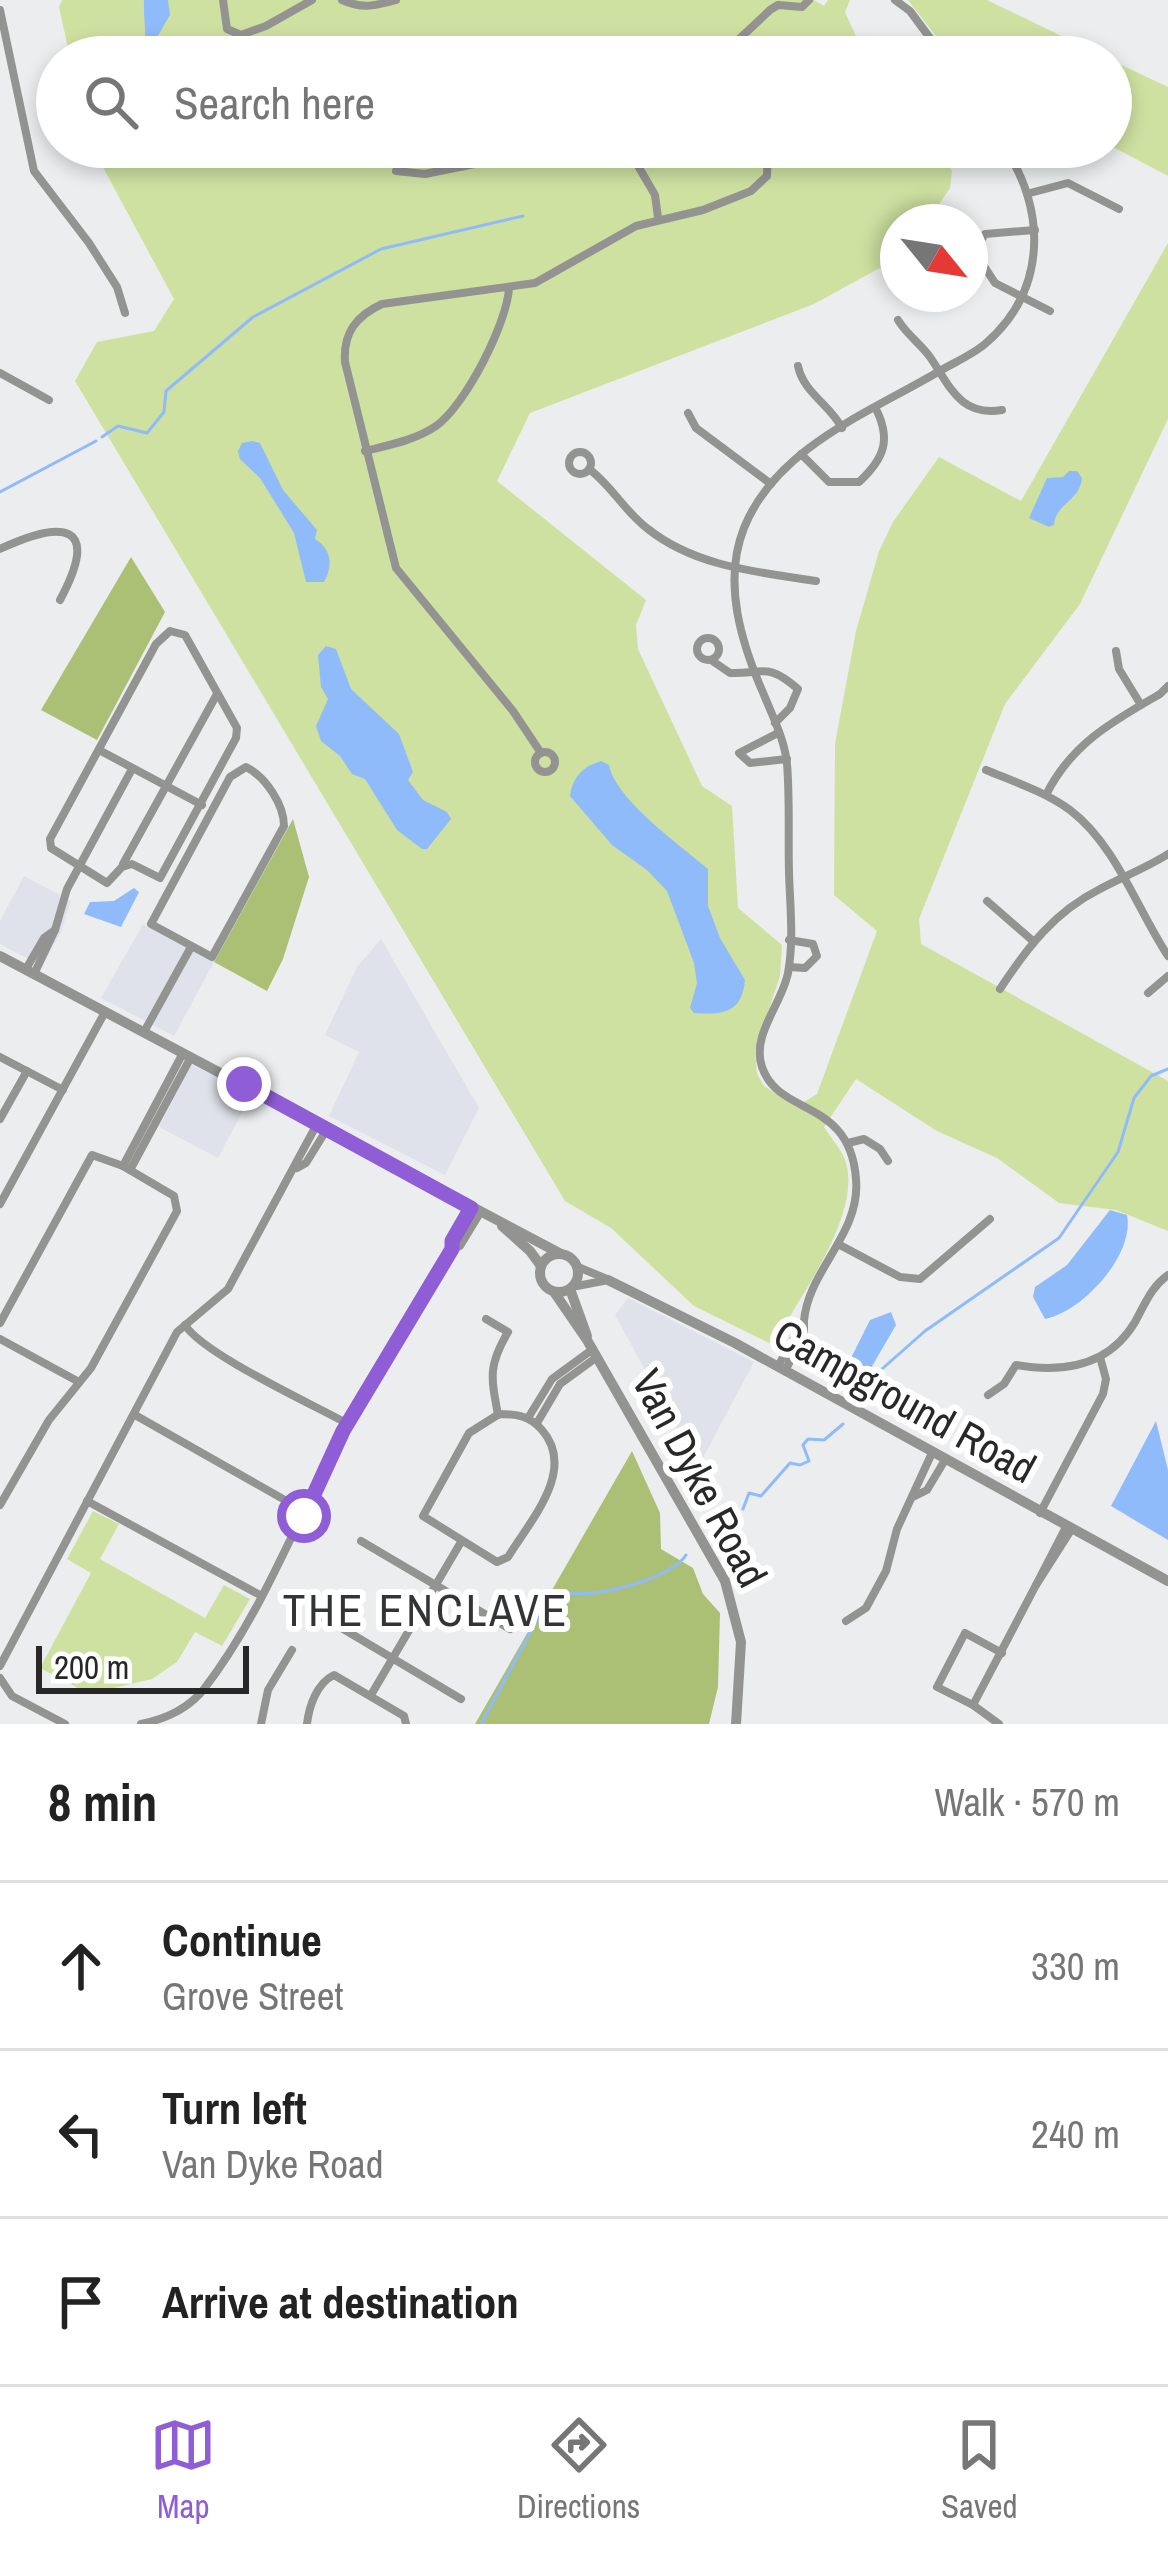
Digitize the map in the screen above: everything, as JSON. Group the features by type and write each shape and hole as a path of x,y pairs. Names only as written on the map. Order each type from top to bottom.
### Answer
{"street":[{"path":"223,0 227,29 241,35 312,0"},
{"path":"342,0 375,7 397,0"},
{"path":"742,36 778,5 802,7 808,0"},
{"path":"895,0 928,36"},
{"path":"0,10 34,171 89,243 117,287 125,313"},
{"path":"396,170 425,174 455,168"},
{"path":"639,168 655,195 658,218"},
{"path":"541,753 395,568 344,352 347,335 358,319 382,304 548,279 619,235 658,218 704,210 751,191 770,168"},
{"path":"781,1369 804,1334 805,1304 855,1204 855,1168 848,1143 823,1115 769,1081 758,1049 781,1000 789,967 787,759 736,616 742,533 754,506 801,454 984,344 1008,318 1034,255 1030,193 1016,168"},
{"path":"1030,193 1068,183 1119,209"},
{"path":"1035,230 985,234 974,250 995,283 1050,311"},
{"path":"365,452 421,435 448,416 503,322 509,287"},
{"path":"898,320 955,398 985,413 1002,410"},
{"path":"798,367 801,381 826,404 842,428"},
{"path":"0,373 49,400"},
{"path":"801,454 829,482 859,482 887,444 887,431 876,409"},
{"path":"688,413 696,428 771,484"},
{"path":"589,469 652,533 711,563 816,581"},
{"path":"0,549 27,535 51,530 70,537 80,557 60,600"},
{"path":"160,878 236,738 237,728 218,692 185,635 170,631 156,644 50,839 51,848 107,883 122,867 218,692"},
{"path":"1116,651 1127,687 1142,705"},
{"path":"711,660 730,673 764,668 798,689 777,728 739,752 750,763 787,759"},
{"path":"1046,795 1084,741 1168,686"},
{"path":"99,750 202,805"},
{"path":"246,767 255,771 286,818 212,957 151,924 172,885 234,771 246,767"},
{"path":"30,970 44,938 55,930 67,890 132,769"},
{"path":"986,770 1046,795 1085,824 1168,956"},
{"path":"1000,989 1033,941 1074,904 1168,854"},
{"path":"122,867 132,864 172,885"},
{"path":"986,901 1033,941"},
{"path":"789,940 814,944 817,956 805,968 789,967"},
{"path":"144,1032 191,947"},
{"path":"0,956 502,1226 530,1251 541,1266 544,1284 554,1292 608,1280"},
{"path":"1148,993 1168,976"},
{"path":"0,1204 106,1010"},
{"path":"127,1168 187,1055"},
{"path":"0,1058 63,1090"},
{"path":"0,1119 27,1071"},
{"path":"0,1666 153,1374 185,1324 228,1289 322,1127"},
{"path":"848,1143 864,1139 888,1161"},
{"path":"0,1323 88,1158 97,1154 174,1196 177,1211 80,1382 49,1420 0,1505"},
{"path":"141,1724 178,1712 203,1690 306,1513 348,1424 452,1249 452,1241 475,1210"},
{"path":"838,1244 899,1277 920,1279 990,1219"},
{"path":"502,1226 516,1228 572,1258 578,1276 571,1288"},
{"path":"541,1266 549,1257 561,1254"},
{"name":"Campground Road","path":"578,1267 781,1369 1168,1581"},
{"path":"988,1395 1004,1384 1016,1365 1054,1370 1100,1357 1126,1334 1156,1283 1168,1275"},
{"name":"Van Dyke Road","path":"571,1288 592,1348"},
{"name":"Van Dyke Road","path":"554,1292 592,1348 725,1581 741,1642 736,1724"},
{"path":"486,1319 508,1331 490,1374 498,1415"},
{"path":"185,1324 190,1333 219,1352 348,1424"},
{"path":"0,1340 80,1382"},
{"path":"532,1420 551,1379 592,1348"},
{"path":"1040,1514 1103,1394 1106,1379 1100,1357"},
{"path":"135,1415 306,1513"},
{"path":"498,1415 532,1420 552,1446 556,1470 508,1557 497,1562 428,1522 423,1511 469,1433 498,1415"},
{"path":"915,1496 915,1485 932,1453"},
{"path":"846,1621 866,1609 886,1571 904,1510 927,1490 945,1460"},
{"path":"87,1501 260,1594"},
{"path":"974,1705 1069,1529"},
{"path":"361,1541 510,1629"},
{"path":"371,1695 461,1542"},
{"path":"318,1614 461,1699"},
{"path":"998,1724 974,1705 937,1687 964,1633 1002,1653"},
{"path":"261,1724 268,1690 292,1650"},
{"path":"307,1724 309,1706 330,1676 371,1695 404,1716 406,1724"},
{"path":"0,1678 12,1696 65,1724"}],"shaded area":[{"path":"24,876 71,901 42,966 0,944 0,921"},
{"path":"143,924 214,962 174,1036 101,998"},
{"path":"381,939 479,1108 445,1175 329,1116 359,1052 325,1035 357,967"},
{"path":"191,1064 251,1095 218,1158 159,1127"},
{"path":"628,1298 754,1362 698,1467 615,1315"}],"green space":[{"path":"62,0 814,0 824,6 828,0 850,0 845,12 856,36 65,36 59,7"},
{"path":"908,0 987,0 1062,36 936,36"},
{"path":"1132,70 1168,87 1168,176 1132,157"},
{"path":"103,168 950,168 950,188 939,204 880,204 880,268 814,304 530,413 497,481 646,600 636,625 638,649 702,786 732,806 738,908 782,945 780,976 755,1051 757,1074 764,1086 796,1107 817,1094 877,931 834,895 835,744 856,631 879,551 893,522 939,457 1021,501 1168,243 1168,419 1080,604 1005,704 919,919 921,944 1168,1081 1168,1231 1116,1210 1059,1203 997,1158 937,1131 856,1079 824,1127 845,1160 845,1204 826,1255 773,1345 694,1306 611,1228 565,1201 75,381 97,342 154,331 174,299"},
{"path":"131,557 165,612 97,740 41,710"},
{"path":"293,819 309,877 283,959 267,991 214,962"},
{"path":"632,1451 660,1513 661,1549 693,1568 703,1594 720,1613 718,1687 709,1724 475,1724"},
{"path":"93,1511 119,1524 100,1559 205,1618 224,1585 250,1599 222,1646 195,1632 177,1662 152,1679 105,1690 78,1688 40,1668 91,1573 67,1559"}],"water":[{"path":"144,0 168,0 170,15 158,36 145,36"},
{"path":"242,443 260,443 283,490 317,530 315,539 329,558 324,582 306,582 294,533 260,478 240,459"},
{"path":"1077,471 1080,486 1054,525 1029,518 1047,478 1063,477"},
{"path":"326,646 336,649 351,689 399,734 413,772 408,780 423,800 451,819 427,849 397,830 365,779 352,774 321,741 316,726 328,699 321,687 318,655"},
{"path":"601,761 609,765 636,807 708,869 708,906 745,980 740,999 729,1010 704,1014 690,1008 697,983 694,963 667,891 612,845 570,796 580,774"},
{"path":"134,888 139,892 121,927 84,914 90,902 114,901"},
{"path":"1110,1210 1127,1215 1123,1247 1114,1264 1089,1294 1045,1319 1033,1297 1035,1287 1067,1265"},
{"path":"891,1312 896,1325 871,1368 856,1375 849,1371 870,1320"},
{"path":"1156,1421 1168,1470 1168,1540 1111,1506"}],"waterway":[{"path":"102,437 118,426 147,433 164,412 166,391 253,317 381,249 523,216"},
{"path":"0,492 96,441"},
{"path":"859,1395 925,1331 1059,1238 1118,1152 1134,1098 1151,1076 1168,1069"},
{"path":"743,1509 749,1493 761,1496 790,1463 809,1461 803,1445 808,1439 824,1440 843,1424"},
{"path":"481,1724 545,1605 560,1603 570,1593 598,1592 651,1578 686,1555"}],"district":[{"name":"THE ENCLAVE","path":"426,1609"}],"route":[{"path":"244,1084 471,1208 452,1249 343,1431 304,1516"}]}
